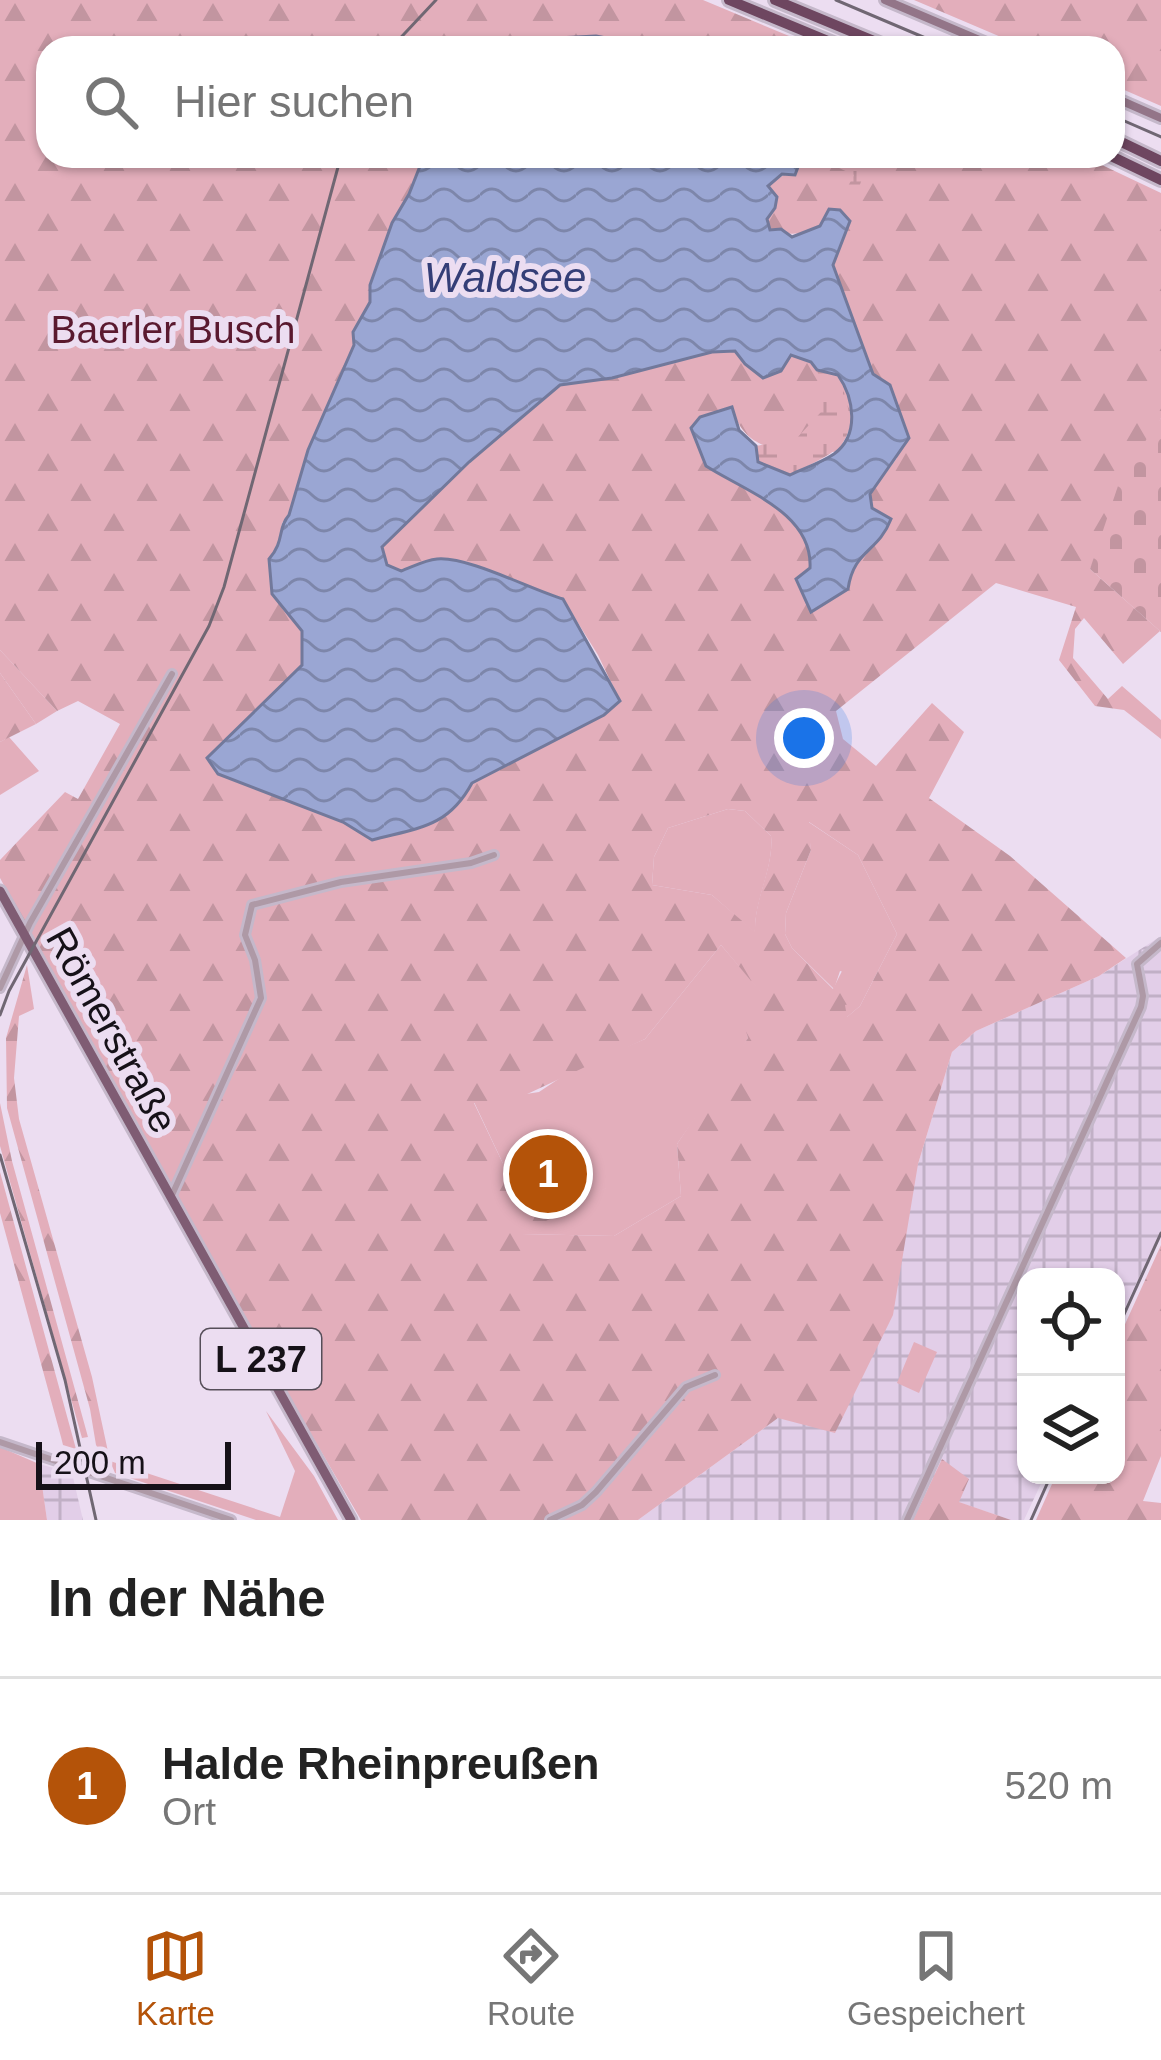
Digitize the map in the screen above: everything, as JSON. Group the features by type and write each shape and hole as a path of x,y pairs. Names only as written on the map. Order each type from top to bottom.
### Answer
{"highway":[{"path":"729,0 816,36"},
{"path":"775,0 862,36"},
{"path":"1125,144 1161,160"},
{"path":"1125,163 1161,180"}],"main road":[{"path":"885,0 970,36"},
{"path":"1125,102 1161,118"},
{"name":"Römerstraße","path":"0,891 351,1520"}],"street":[{"path":"0,988 88,818 172,674"},
{"name":"Römerstraße","path":"170,1198 261,998 255,959 245,935 252,905 311,888 471,863 494,855"},
{"path":"907,1520 1141,1007 1137,964 1161,943"},
{"path":"0,965 9,971"},
{"path":"550,1520 582,1505 596,1492 686,1387 715,1375"},
{"path":"0,1442 231,1520"}],"shaded area":[{"path":"1161,936 1161,1231 1125,1307 1125,1268 1017,1268 1017,1484 1041,1484 1024,1520 958,1502 943,1460 912,1520 638,1520 778,1418 918,1164 952,1052 976,1031 1099,976"},
{"path":"39,1464 72,1473 83,1520 47,1520"}],"green space":[{"name":"Baerler Busch","path":"0,0 703,0 789,36 36,36 36,168 419,168 392,223 370,285 370,302 353,332 354,345 282,523 272,594 302,631 302,665 218,774 343,822 372,840 464,798 471,783 620,701 563,599 434,559 401,572 387,565 382,547 470,462 560,385 736,351 745,364 791,355 838,375 852,395 852,424 838,452 760,444 739,425 732,408 691,428 706,466 774,506 801,533 810,569 796,580 806,597 871,549 870,494 897,458 890,386 873,375 833,264 850,221 840,210 808,231 771,230 767,219 775,208 767,186 795,168 1108,168 1161,193 1161,418 1090,569 1160,631 1123,664 1084,618 1075,629 1073,658 1108,699 1122,686 1161,720 1161,739 1124,710 1095,706 1059,660 1076,607 996,583 836,711 843,739 876,766 932,703 964,732 929,798 1010,856 1126,958 1099,976 976,1031 952,1052 918,1164 893,1315 835,1433 778,1418 638,1520 361,1520 169,1190 0,878 0,860 65,792 78,799 120,724 78,701 57,711 0,650","holes":["728,809 745,811 771,836 755,932 712,895 652,885 654,857 668,828","809,822 858,855 897,934 860,1006 847,1017 845,1005 859,997 861,976 845,965 833,989 792,948 785,934 786,913 811,850","721,945 762,994 741,1013 748,1038 677,1144 681,1196 614,1236 522,1234 607,1188 578,1143 506,1170 474,1103 506,1104 645,1039"]},
{"path":"914,0 1161,0 1161,106 1125,90 1125,36 999,36"},
{"path":"839,168 864,173 848,219 837,207 854,175"},
{"path":"817,370 838,375 849,415 845,440 825,457 789,475 758,462 756,446 796,439 821,412"},
{"path":"1161,418 1161,632 1090,569 1121,477"},
{"path":"0,650 57,711 36,724 0,673"},
{"path":"0,673 36,724 0,742"},
{"path":"9,737 39,771 0,795 0,742"},
{"path":"728,809 745,811 771,836 755,933 712,895 652,885 654,857 668,828"},
{"path":"807,821 858,855 897,934 860,1006 846,1018 844,1004 854,975 840,971 834,989 792,948 785,934 786,913 811,850"},
{"path":"721,945 763,994 745,1018 748,1038 734,1063 677,1144 681,1196 614,1236 519,1234 606,1188 506,1170 474,1102 539,1092 572,1070 645,1039"},
{"path":"27,965 34,1009 19,1016 14,1078 19,1119 92,1377 110,1461 96,1445 7,1108 6,1038"},
{"path":"0,1103 88,1437 82,1438 0,1146"},
{"path":"0,1172 76,1449 63,1445 0,1213"},
{"path":"1161,1245 1161,1456 1143,1501 1161,1503 1161,1520 1036,1520 1052,1484 1125,1484 1125,1324"},
{"path":"914,1342 937,1352 919,1393 897,1383"},
{"path":"266,1411 314,1476 338,1520 256,1520 115,1473 110,1461 280,1517 295,1471"},
{"path":"0,1447 39,1464 47,1520 0,1520"},
{"path":"942,1459 969,1479 959,1502 1011,1520 913,1520"}],"water":[{"name":"Waldsee","path":"419,168 798,168 795,175 782,174 768,186 777,197 767,219 770,230 781,229 792,237 820,226 829,209 840,210 850,221 833,265 873,374 890,385 909,438 870,494 872,508 891,519 886,530 855,566 848,589 811,612 796,579 810,568 800,532 774,506 706,466 691,428 700,417 732,407 739,430 756,446 758,462 790,475 834,454 848,437 851,405 838,375 817,370 811,362 791,355 781,371 763,378 735,351 560,385 469,462 382,547 387,565 401,571 450,559 563,599 620,701 604,715 472,783 442,818 372,840 343,822 218,774 207,758 302,665 302,631 272,594 269,559 289,515 308,450 354,345 353,332 370,302 370,285 392,223"}],"railway":[{"path":"402,36 436,0"},
{"path":"836,0 921,36"},
{"path":"1125,121 1161,137"},
{"path":"0,1015 209,626 224,587 338,168"},
{"path":"0,1155 65,1380 96,1520"},
{"path":"1125,1312 1161,1233"},
{"path":"1031,1520 1047,1484"}],"place":[{"name":"Halde Rheinpreußen","path":"548,1174"}]}
